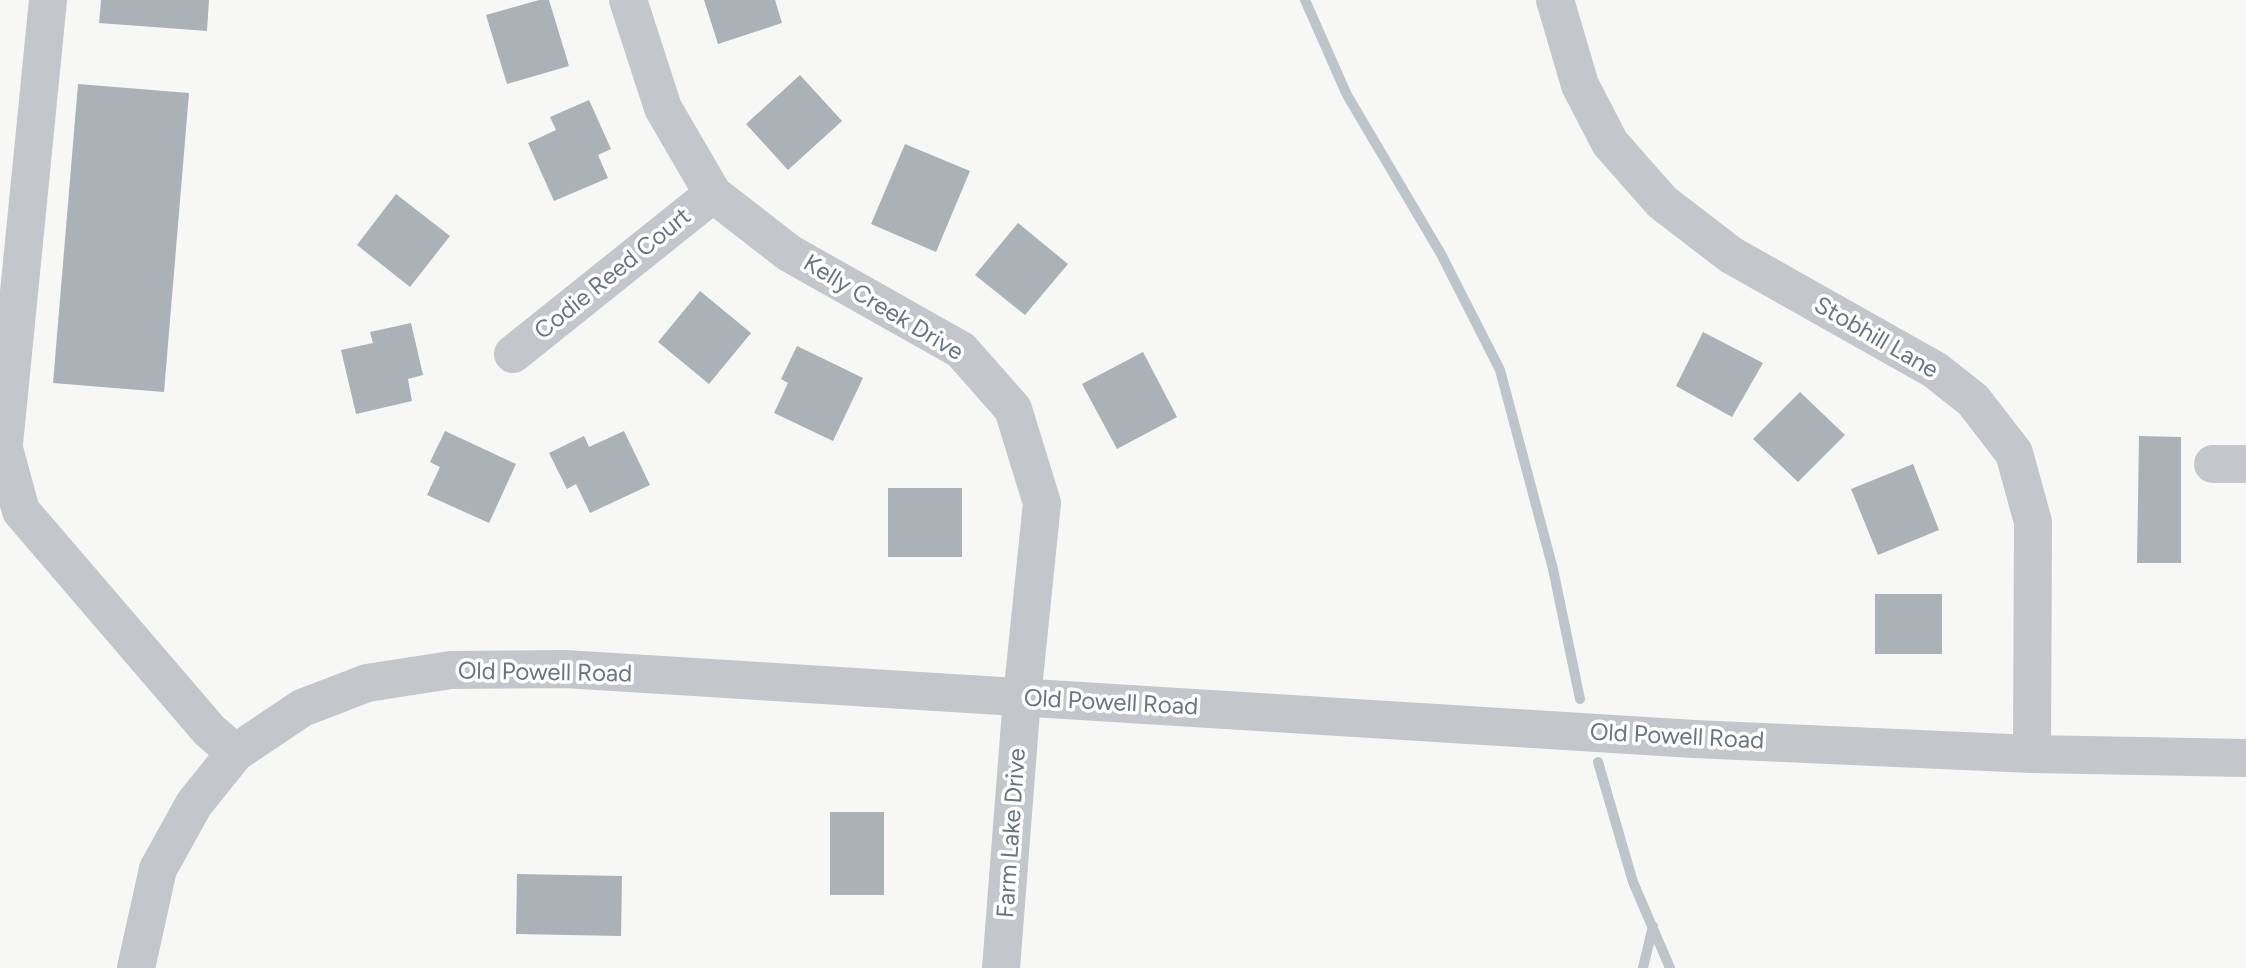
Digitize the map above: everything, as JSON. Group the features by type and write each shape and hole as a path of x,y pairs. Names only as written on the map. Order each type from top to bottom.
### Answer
{"street":[{"path":"48,0 2,439 21,511 209,730 235,753"},
{"name":"Kelly Creek Drive","path":"628,0 663,108 713,194 789,253 961,350 1013,409 1042,503 1022,698"},
{"name":"Stobhill Lane","path":"1555,0 1580,85 1598,120 1611,143 1662,202 1731,255 1935,370 1973,400 2014,453 2033,522 2032,754"},
{"name":"Codie Reed Court","path":"513,354 713,194"},
{"name":"Old Powell Road","path":"136,968 158,869 194,804 235,753 302,708 367,683 452,670 565,669 1694,739 2032,754 2246,758"},
{"name":"Farm Lake Drive","path":"1001,968 1022,698"}],"building":[{"path":"101,0 209,0 207,31 99,23"},
{"path":"539,0 549,0 569,66 507,84 486,15"},
{"path":"704,0 775,0 782,23 718,44"},
{"path":"800,75 842,121 788,170 746,124"},
{"path":"78,84 189,93 164,392 53,383"},
{"path":"589,100 611,149 598,155 608,178 554,201 528,143 556,130 550,117"},
{"path":"905,144 970,171 936,252 871,224"},
{"path":"396,194 450,236 410,287 357,245"},
{"path":"1018,223 1068,264 1025,315 975,275"},
{"path":"700,291 751,333 709,384 658,342"},
{"path":"411,323 423,375 408,379 412,401 356,414 341,350 373,343 370,332"},
{"path":"1703,332 1763,363 1732,417 1676,386"},
{"path":"797,346 863,378 833,441 774,413 788,383 781,379"},
{"path":"1143,352 1177,417 1117,449 1082,384"},
{"path":"1800,392 1845,435 1798,482 1753,439"},
{"path":"445,431 516,464 489,523 427,495 440,467 430,462"},
{"path":"624,431 650,485 590,513 576,484 567,489 549,453 584,436 589,447"},
{"path":"2139,436 2181,437 2181,563 2137,563"},
{"path":"1913,464 1939,530 1878,555 1851,489"},
{"path":"888,488 962,488 962,557 888,557"},
{"path":"1875,594 1942,594 1942,654 1875,654"},
{"path":"830,812 884,812 884,895 830,895"},
{"path":"517,874 622,876 621,936 516,934"}],"waterway":[{"path":"1305,0 1347,95 1441,254 1500,370 1553,569 1580,699"},
{"path":"1598,762 1633,882 1670,968"},
{"path":"1643,968 1653,926"}]}
